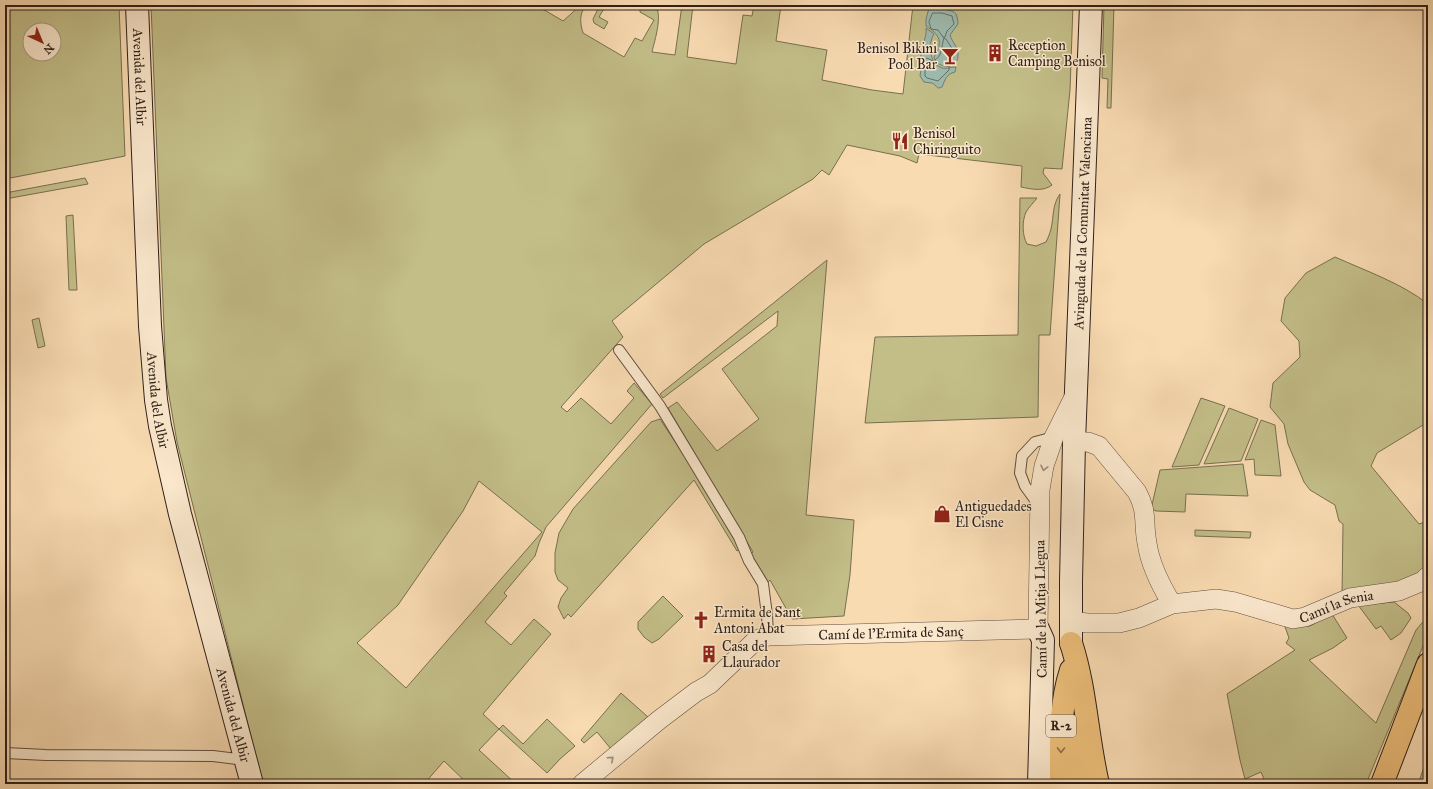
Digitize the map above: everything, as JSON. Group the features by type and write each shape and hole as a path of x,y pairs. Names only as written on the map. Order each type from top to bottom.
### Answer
{"highway":[{"path":"1071,643 1077,756 1080,784"},
{"path":"1071,643 1081,680 1098,784"},
{"path":"1382,784 1428,664"},
{"name":"R-2","path":"1060,784 1061,719 1064,696 1072,670"},
{"path":"1397,784 1428,700"}],"street":[{"name":"Avenida del Albir","path":"137,5 150,326 158,413 165,453 180,514 252,784"},
{"name":"Avinguda de la Comunitat Valenciana","path":"1071,643 1074,442 1091,5"},
{"name":"Camí de la Mitja Llegua","path":"1039,784 1042,640 1038,629 1040,490 1044,466 1054,437 1076,394"},
{"path":"1074,442 1088,442 1099,446 1137,492 1145,511 1146,542 1148,550 1156,572 1172,604"},
{"name":"Camí la Senia","path":"1071,621 1087,623 1119,623 1139,618 1172,604 1216,599 1228,601 1293,620 1305,617 1350,598 1399,591 1423,581 1428,576"},
{"name":"Camí de l'Ermita de Sanç","path":"582,784 659,720 696,692 710,684 756,640 768,636 1038,629"}],"lane":[{"path":"619,350 660,406 739,537 749,561 763,584 768,636"},
{"path":"5,753 46,755 213,756 246,760"}],"shaded area":[{"path":"5,5 119,5 125,156 5,179"},
{"path":"151,5 536,5 563,21 581,5 586,5 582,12 581,19 583,33 624,57 635,38 642,41 654,20 640,12 640,5 655,5 657,9 658,27 652,52 675,55 682,5 693,5 687,57 736,64 743,15 752,16 754,5 781,5 776,41 827,50 822,80 872,90 903,94 913,5 1073,5 1070,90 1062,169 1044,168 1043,173 1052,185 1045,189 1021,187 1022,166 919,154 917,163 900,156 847,145 829,175 822,170 813,179 704,244 612,321 623,337 561,407 567,412 581,398 611,424 634,398 627,391 634,383 652,404 546,527 535,556 504,593 507,596 485,622 511,645 534,619 551,634 483,714 499,729 479,750 516,784 468,784 444,761 424,784 263,784 177,442 166,378","holes":["479,481 542,532 406,688 357,643 398,605 463,511"]},
{"path":"600,5 606,5 599,17 608,22 604,29 594,23 593,19"},
{"path":"1104,5 1114,5 1111,108 1107,108 1108,79 1102,78"},
{"path":"85,178 88,184 5,199 5,193"},
{"path":"1060,194 1050,335 1039,335 1038,417 865,423 875,337 1018,335 1020,198 1037,198 1026,212 1023,228 1027,244 1036,246 1046,242 1047,240 1051,229 1054,206"},
{"path":"73,215 77,290 69,290 66,216"},
{"path":"1335,257 1395,284 1428,304 1428,422 1377,453 1371,466 1419,524 1428,521 1428,567 1418,577 1342,596 1343,524 1339,521 1335,505 1310,490 1304,482 1288,444 1284,424 1270,407 1273,383 1300,357 1299,341 1281,321 1285,298 1306,273"},
{"path":"827,260 806,515 854,520 850,575 844,616 792,619 770,580 768,582 751,554 753,552 668,408 677,402 717,451 759,419 722,369 777,326 778,311 663,398 660,394"},
{"path":"39,318 45,346 38,348 32,320"},
{"path":"1201,398 1225,406 1199,465 1172,467"},
{"path":"1229,408 1258,419 1241,461 1204,464"},
{"path":"660,419 695,472 740,549 737,551 694,480 571,617 568,614 564,619 558,607 561,598 568,588 558,580 555,572 555,553 559,533 573,509 651,422"},
{"path":"1261,420 1275,425 1281,476 1255,475 1254,459 1245,460"},
{"path":"1243,464 1248,496 1186,494 1185,512 1156,511 1151,509 1160,470"},
{"path":"1195,530 1251,532 1250,538 1195,536"},
{"path":"663,596 683,616 659,639 652,643 644,637 638,629 638,622"},
{"path":"1394,602 1408,613 1411,618 1401,633 1391,640 1381,626 1376,629 1358,605"},
{"path":"1332,614 1347,638 1333,648 1309,660 1376,723 1416,630 1428,616 1428,634 1366,784 1266,784 1261,772 1245,779 1227,694 1295,650 1286,643 1289,638 1284,624 1310,626"},
{"path":"621,693 648,717 611,749 597,732 584,743 581,740"},
{"path":"547,719 575,746 547,773 499,729 503,725 523,744"},
{"path":"1428,756 1428,784 1418,784"}],"water":[{"path":"929,8 954,12 958,20 958,24 950,35 958,53 957,61 951,66 943,66 939,64 934,57 939,47 939,39 934,32 926,26"},
{"path":"926,28 934,34 930,47 932,57 936,65 942,68 956,67 955,72 948,76 940,88 932,83 924,82 920,76 921,54 926,35"}],"place":[{"name":"Reception Camping Benisol","path":"995,53"},
{"name":"Benisol Bikini Pool Bar","path":"950,56"},
{"name":"Benisol Chiringuito","path":"900,141"},
{"name":"Antiguedades El Cisne","path":"942,514"},
{"name":"Ermita de Sant Antoni Abat","path":"701,620"},
{"name":"Casa del Llaurador","path":"709,654"}]}
